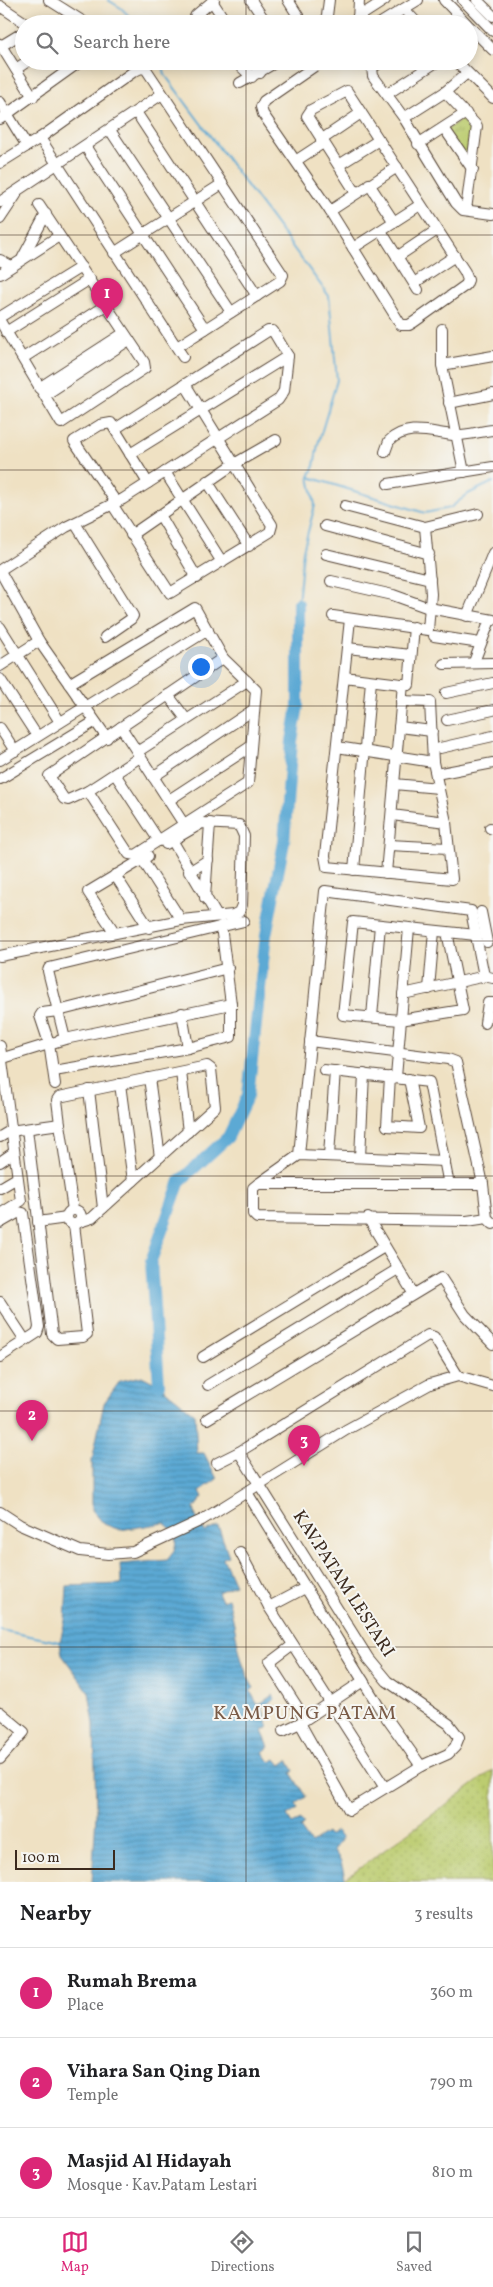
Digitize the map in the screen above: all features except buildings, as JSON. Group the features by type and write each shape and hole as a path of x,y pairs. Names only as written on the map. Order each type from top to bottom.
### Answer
{"street":[{"path":"48,0 72,15"},
{"path":"251,0 261,15"},
{"path":"288,0 297,15"},
{"path":"358,15 359,0"},
{"path":"366,15 385,0"},
{"path":"394,15 418,0"},
{"path":"444,0 458,15"},
{"path":"463,0 478,15"},
{"path":"477,0 493,16"},
{"path":"196,15 213,1 222,15"},
{"path":"327,15 328,1"},
{"path":"0,6 15,16"},
{"path":"404,9 410,15"},
{"path":"478,16 493,31"},
{"path":"478,35 493,50"},
{"path":"15,37 0,45 15,68"},
{"path":"17,70 33,97"},
{"path":"4,117 69,70"},
{"path":"0,164 138,70"},
{"path":"147,70 283,276 280,282 177,347"},
{"path":"249,70 256,75"},
{"path":"255,70 256,75"},
{"path":"240,83 264,70"},
{"path":"309,70 269,98 261,107 263,114 330,211 395,316 404,326 414,322 468,283 468,277 455,256 347,91 310,110 307,116 356,193"},
{"path":"372,70 460,208 493,214"},
{"path":"387,94 424,70"},
{"path":"464,70 493,98"},
{"path":"404,118 445,92 467,73"},
{"path":"445,92 476,124 478,129 466,210"},
{"path":"0,202 59,165 162,94"},
{"path":"0,102 4,117 28,146"},
{"path":"136,112 257,296"},
{"path":"296,160 361,113"},
{"path":"418,144 466,113"},
{"path":"444,128 473,170"},
{"path":"110,130 231,312"},
{"path":"40,138 183,357"},
{"path":"339,165 379,140"},
{"path":"85,146 204,329"},
{"path":"330,211 397,166"},
{"path":"114,252 222,184"},
{"path":"369,184 394,222"},
{"path":"0,219 18,192"},
{"path":"39,205 90,280 146,366 143,370 61,423 0,319 81,267"},
{"path":"353,248 420,205"},
{"path":"22,259 46,214"},
{"path":"398,257 437,230"},
{"path":"381,231 416,286 455,256"},
{"path":"0,274 59,236"},
{"path":"0,260 11,266"},
{"path":"6,332 90,280"},
{"path":"23,358 106,305"},
{"path":"442,329 442,365 454,435 464,472"},
{"path":"107,738 39,641 0,571 75,523 148,483 282,396 288,356 273,331 268,331 115,429"},
{"path":"42,391 127,336"},
{"path":"130,454 288,356"},
{"path":"442,365 493,356"},
{"path":"148,483 111,423 104,423 74,441 114,503 131,535 169,592 197,578 270,532 272,525 219,436 185,384"},
{"path":"449,402 493,394"},
{"path":"385,452 389,441 405,432 430,430 454,435 493,430"},
{"path":"131,535 234,464 276,440"},
{"path":"388,484 493,467"},
{"path":"165,472 222,562"},
{"path":"207,482 249,546"},
{"path":"345,506 425,527 478,514"},
{"path":"160,515 197,578"},
{"path":"75,523 133,616 104,637"},
{"path":"325,526 429,554"},
{"path":"333,616 424,630 430,628 429,554 425,527"},
{"path":"467,616 493,553"},
{"path":"326,554 430,579"},
{"path":"331,582 393,595 429,608 492,620 480,643 474,662"},
{"path":"69,684 192,608 198,609 223,658 256,690 248,784 186,827 131,856 88,791"},
{"path":"350,619 325,856 327,867 452,879 446,822 433,762 430,702 401,701"},
{"path":"0,628 60,722"},
{"path":"344,678 409,685 414,628"},
{"path":"0,760 208,630"},
{"path":"434,636 480,643"},
{"path":"0,666 39,641"},
{"path":"347,648 411,655"},
{"path":"223,658 50,776 66,800 88,791 115,774 186,719 248,681"},
{"path":"444,664 493,663"},
{"path":"0,679 37,736"},
{"path":"354,870 371,681"},
{"path":"446,693 493,683"},
{"path":"386,873 403,684"},
{"path":"168,695 186,719"},
{"path":"154,777 253,710"},
{"path":"447,720 493,710"},
{"path":"0,779 94,722"},
{"path":"399,727 432,732"},
{"path":"0,728 15,750"},
{"path":"121,728 186,827"},
{"path":"440,748 493,736"},
{"path":"169,800 250,747"},
{"path":"337,747 433,762"},
{"path":"436,774 493,763"},
{"path":"115,774 159,841"},
{"path":"394,784 439,788"},
{"path":"392,815 446,822"},
{"path":"205,898 210,823"},
{"path":"65,1039 49,968 219,921 242,909 244,836 242,828 236,824 210,823 186,827 172,840 88,892 115,933"},
{"path":"54,1072 188,1048 230,1037 231,1004 228,968 219,921 172,840"},
{"path":"389,845 448,848"},
{"path":"142,859 181,920"},
{"path":"189,872 208,860"},
{"path":"115,875 149,928"},
{"path":"299,1155 325,891 476,911 493,915"},
{"path":"403,994 489,977 476,936 476,911"},
{"path":"476,911 487,942"},
{"path":"0,956 149,928 181,920 244,921"},
{"path":"447,932 463,1010 400,1020 343,1015 353,922 447,932 476,936"},
{"path":"372,1018 380,925"},
{"path":"409,928 398,1052 387,1126 419,1128 409,1079"},
{"path":"429,989 434,931"},
{"path":"55,1084 49,1043 40,1015 43,1012 58,1012 228,968"},
{"path":"485,1022 488,1003 493,1003"},
{"path":"2,1058 65,1039 231,1004"},
{"path":"182,1013 188,1048"},
{"path":"310,1041 448,1059 456,1062 490,1221 257,1218 253,1214 253,1188 299,1155 445,1161"},
{"path":"0,1046 3,1098 22,1201 0,1214"},
{"path":"27,1129 38,1222 52,1334 57,1339 83,1336 87,1331 73,1218 60,1124 58,1097 210,1067 216,1102 210,1112 188,1132 90,1220 73,1218 38,1222"},
{"path":"329,1155 329,1071 430,1082 449,1184"},
{"path":"181,1072 188,1132"},
{"path":"360,1157 364,1074"},
{"path":"149,1078 160,1157"},
{"path":"120,1084 133,1181"},
{"path":"89,1090 103,1208"},
{"path":"0,1137 10,1131 60,1124"},
{"path":"0,1162 13,1154"},
{"path":"0,1188 17,1178"},
{"path":"258,1184 483,1184"},
{"path":"0,1223 19,1212 23,1213 39,1327 37,1333 1,1352"},
{"path":"368,1218 413,1293"},
{"path":"204,1357 384,1247"},
{"path":"208,1385 398,1269"},
{"path":"207,1419 413,1293 441,1278 465,1315 493,1344"},
{"path":"0,1302 25,1340"},
{"path":"217,1463 239,1452 428,1335 434,1337 458,1376"},
{"path":"0,1512 20,1525 67,1546 93,1554 133,1552 202,1520 248,1494 346,1430 430,1384 458,1376 493,1386"},
{"path":"239,1452 259,1486"},
{"name":"KAV.PATAM LESTARI","path":"259,1486 368,1658 387,1681 449,1724 458,1734 458,1743 452,1750 421,1766 349,1810 302,1721"},
{"name":"KAV.PATAM LESTARI","path":"248,1494 363,1681 421,1766"},
{"path":"240,1552 269,1607 385,1788"},
{"path":"269,1607 305,1588"},
{"path":"294,1645 269,1663 302,1721"},
{"path":"283,1731 331,1703 363,1681"},
{"path":"0,1712 24,1732 0,1759"}],"green space":[{"path":"463,118 475,128 472,167 442,133"},
{"path":"493,1770 493,1882 346,1882 345,1879"}],"water":[{"path":"142,1376 159,1385 195,1414 197,1453 204,1453 217,1479 200,1491 203,1497 194,1508 196,1517 205,1532 218,1526 229,1556 223,1558 235,1585 218,1592 222,1601 228,1599 244,1667 254,1688 250,1691 258,1705 273,1695 275,1699 262,1708 269,1727 262,1731 269,1747 263,1752 270,1762 276,1759 281,1765 288,1760 294,1771 291,1773 306,1797 296,1804 298,1809 287,1816 292,1824 301,1820 304,1824 300,1828 311,1843 326,1833 328,1836 336,1831 342,1839 333,1850 341,1862 346,1882 92,1882 96,1813 94,1724 89,1692 62,1655 60,1642 65,1620 67,1586 121,1584 120,1564 167,1560 174,1551 175,1536 164,1523 120,1530 104,1524 92,1510 92,1460 104,1403 120,1381"}],"waterway":[{"path":"108,0 128,15"},
{"path":"164,70 165,75 329,296 337,380 318,444 314,466 309,477 315,505 303,551 298,604"},
{"path":"309,477 425,513 450,508 468,494 493,482"},
{"path":"159,1385 151,1261 180,1181 228,1137 248,1095 266,935 284,842 292,741 298,706 298,604"},
{"path":"0,1630 60,1642"}],"place":[{"name":"Rumah Brema","path":"107,319"},
{"name":"Vihara San Qing Dian","path":"32,1441"},
{"name":"Masjid Al Hidayah","path":"304,1466"}],"district":[{"name":"KAMPUNG PATAM","path":"305,1714"}]}
